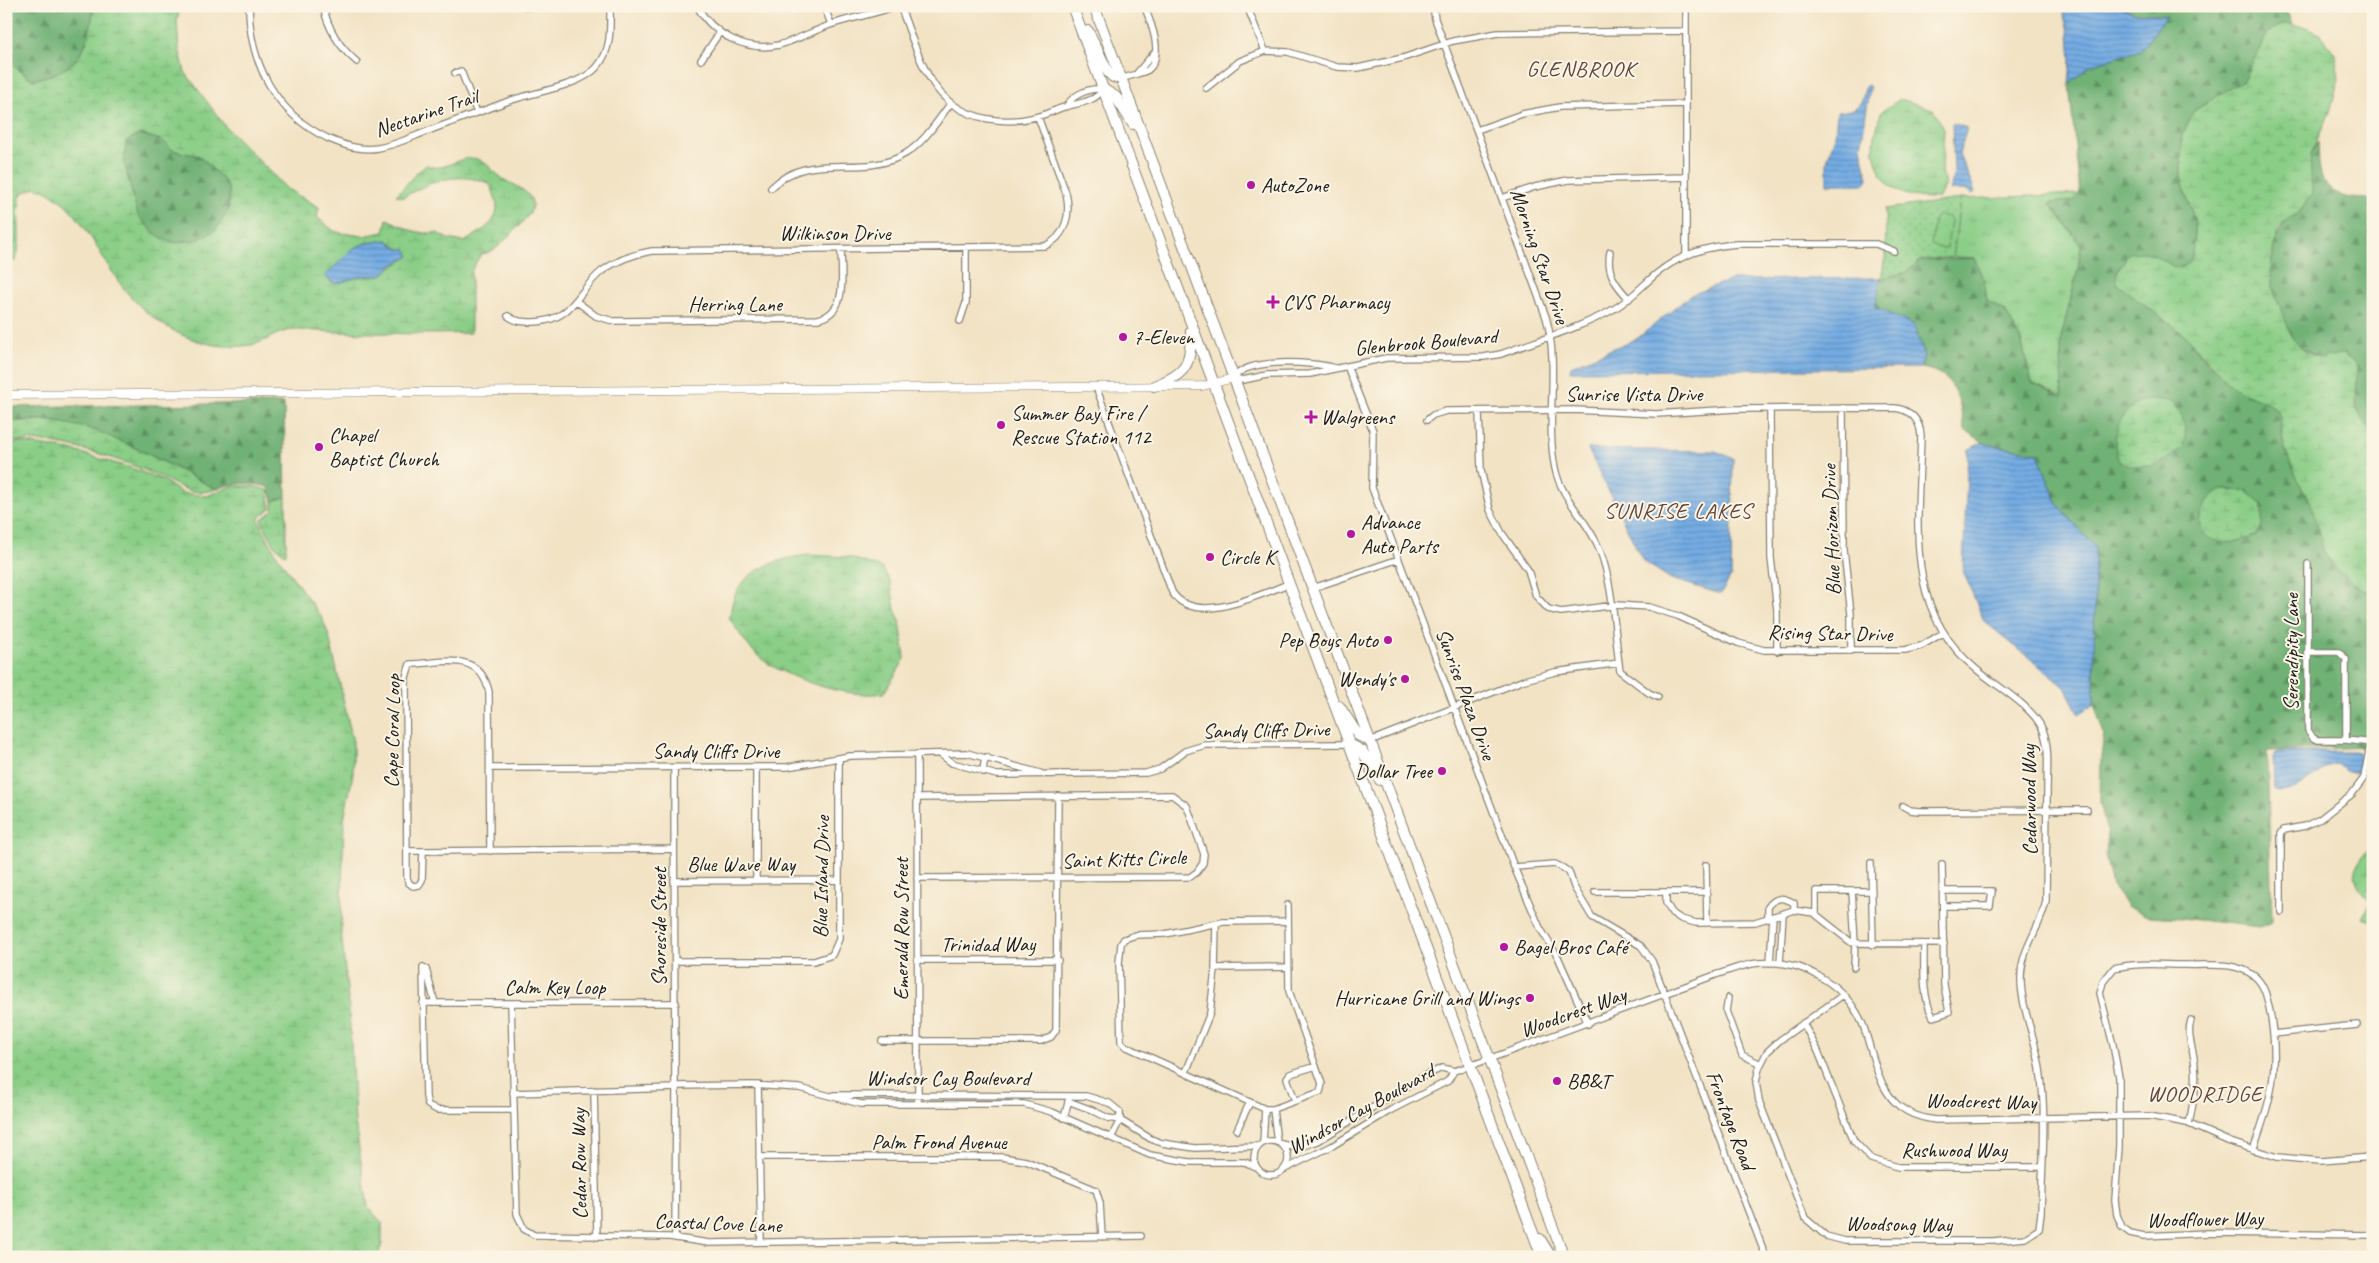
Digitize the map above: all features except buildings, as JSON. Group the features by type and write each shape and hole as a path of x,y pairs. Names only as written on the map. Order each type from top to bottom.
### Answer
{"highway":[{"path":"1072,6 1542,1257"},
{"path":"1079,6 1091,39 1108,72 1113,77 1121,79"},
{"path":"1094,6 1564,1257"},
{"path":"1103,90 1116,97 1144,142"},
{"path":"1154,386 1171,379 1185,368 1191,349 1190,323"},
{"path":"1328,689 1358,736 1370,741"},
{"path":"1349,744 1362,751 1392,798"},
{"path":"1528,1219 1551,1257"}],"main road":[{"path":"6,394 1096,387 1214,384 1234,378"}],"street":[{"name":"Nectarine Trail","path":"249,6 253,48 266,82 293,115 330,139 358,148 378,148 394,144 528,94 572,84 592,72 602,60 608,45 610,6"},
{"path":"323,6 334,36 344,51 357,62"},
{"path":"527,7 534,6"},
{"path":"697,6 707,20 720,32 748,45 772,46 831,24 896,6"},
{"path":"824,6 831,24"},
{"path":"900,6 925,70 936,89 951,103 967,113 989,120 1008,121 1038,117 1067,105 1093,98 1103,90"},
{"path":"1121,79 1148,70 1154,61 1154,27 1144,6"},
{"path":"1248,6 1265,51"},
{"name":"Morning Star Drive","path":"1433,6 1434,16 1542,303 1551,335 1553,454 1557,476 1567,498 1587,525 1598,546 1606,570 1619,663"},
{"path":"1686,6 1686,256"},
{"path":"1206,88 1240,61 1265,51 1293,53 1341,67 1366,67 1479,36 1516,32 1686,31"},
{"path":"701,60 720,32"},
{"path":"455,73 461,71 477,113"},
{"path":"771,188 790,174 808,167 871,165 898,158 922,140 951,103"},
{"path":"1477,130 1522,114 1560,107 1685,104"},
{"name":"Wilkinson Drive","path":"508,316 520,322 550,321 562,315 594,279 607,268 626,257 645,252 1042,247 1054,241 1064,230 1068,214 1067,197 1038,117"},
{"path":"1502,198 1535,187 1568,180 1686,177"},
{"name":"Glenbrook Boulevard","path":"1234,378 1243,380 1267,375 1310,374 1386,358 1490,356 1604,315 1629,299 1661,270 1686,256 1710,248 1738,244 1876,244 1894,251"},
{"path":"960,321 966,303 966,248"},
{"name":"Herring Lane","path":"576,300 596,316 613,321 818,320 832,313 840,300 841,249"},
{"path":"1610,252 1608,266 1611,275 1629,299"},
{"path":"1234,378 1244,368 1267,364 1310,364 1335,368"},
{"name":"Sunrise Plaza Drive","path":"1347,366 1373,432 1371,482 1399,559 1514,867 1540,928 1558,957 1588,1024"},
{"path":"1096,387 1172,592 1180,603 1197,608 1232,605 1288,584"},
{"name":"Sunrise Vista Drive","path":"1427,420 1433,415 1442,412 1553,410 1656,414 1843,408"},
{"name":"Cedarwood Way","path":"1843,408 1899,409 1911,414 1919,423 1921,436 1919,565 1927,597 1943,633 1964,658 2028,710 2040,725 2047,751 2046,901 2041,919 2028,942 2021,976 2024,1000 2040,1071 2042,1119"},
{"name":"Blue Horizon Drive","path":"1843,408 1844,551 1851,614 1851,651"},
{"path":"1770,409 1771,551 1778,616 1777,651"},
{"name":"Rising Star Drive","path":"1479,411 1480,463 1488,501 1502,533 1528,570 1539,601 1548,609 1560,612 1635,605 1663,610 1738,643 1757,649 1777,651 1910,649 1926,643 1943,633"},
{"path":"1313,588 1399,559"},
{"name":"Serendipity Lane","path":"2308,564 2308,730 2313,738 2346,740"},
{"path":"2280,912 2281,834 2284,830 2305,826 2320,819 2352,794 2364,778 2368,751 2373,743 2346,740 2346,659 2339,652 2308,652"},
{"name":"Cape Coral Loop","path":"423,851 422,880 419,884 413,886 407,878 406,677 410,664 471,663 479,668 486,678 489,692 490,768"},
{"path":"1370,741 1539,675 1619,663 1620,671 1649,693 1658,697"},
{"name":"Sandy Cliffs Drive","path":"940,754 952,763 997,775 1146,773 1160,769 1185,750 1205,745 1349,744"},
{"name":"Sandy Cliffs Drive","path":"490,768 800,767 850,756 967,753 1040,773"},
{"name":"Emerald Row Street","path":"917,754 918,1104"},
{"path":"982,772 987,757"},
{"name":"Blue Island Drive","path":"675,961 814,961 828,958 837,948 839,939 839,759"},
{"path":"490,768 490,851"},
{"name":"Shoreside Street","path":"674,768 675,1238"},
{"path":"756,768 756,880"},
{"name":"Saint Kitts Circle","path":"917,798 1172,795 1186,806 1204,854 1203,863 1197,872 1190,877 918,878"},
{"path":"882,1041 1041,1041 1051,1037 1056,1030 1058,1021 1058,796"},
{"path":"1903,806 1910,810 1919,811 2087,810"},
{"path":"407,851 674,849"},
{"path":"1871,863 1872,945"},
{"name":"Frontage Road","path":"1514,867 1555,864 1569,872 1574,887 1592,917 1641,946 1652,961 1766,1257"},
{"path":"1924,945 1925,983 1929,1011 1932,1017 1949,1012 1944,985 1942,864"},
{"path":"1706,865 1707,923"},
{"name":"Blue Wave Way","path":"674,881 838,880"},
{"path":"1816,914 1816,891 1872,891"},
{"path":"1852,891 1855,944 1854,967"},
{"path":"1943,891 1992,891 1990,906 1943,906"},
{"path":"1595,892 1706,892"},
{"path":"1666,892 1666,903 1672,913 1682,919 1707,923 1755,922 1794,910 1816,914 1855,944 1944,944"},
{"path":"1770,963 1770,917 1768,907 1776,899 1782,898 1794,903 1794,910"},
{"path":"1287,922 1216,923 1165,934 1129,936 1121,944 1121,1042 1125,1046 1265,1108 1273,1109 1320,1092 1322,1084 1289,991 1287,967 1288,905"},
{"path":"1780,963 1783,914"},
{"path":"1186,1072 1210,1012 1215,968 1216,923"},
{"name":"Trinidad Way","path":"917,960 1058,960"},
{"name":"Woodcrest Way","path":"1470,1066 1733,969 1760,963 1780,963 1813,972 1843,995 1862,1024 1886,1090 1902,1109 1918,1116 1936,1120 2119,1116 2156,1117 2189,1124 2253,1150 2277,1157 2302,1161 2336,1161 2373,1157"},
{"name":"Woodflower Way","path":"2274,1034 2263,986 2254,976 2242,970 2224,965 2146,965 2114,968 2103,982 2100,993 2116,1059 2119,1116 2115,1200 2119,1222 2130,1234 2144,1236 2208,1233 2373,1235"},
{"path":"435,1003 426,969 423,967 421,969 426,1099 430,1107 440,1111 513,1110"},
{"path":"1215,968 1287,967"},
{"name":"Woodsong Way","path":"1843,995 1780,1040 1767,1052 1756,1077 1758,1097 1805,1218 1812,1226 1826,1236 1845,1241 1993,1240 2025,1238 2036,1233 2040,1227 2042,1119"},
{"path":"1728,998 1726,1012 1742,1055 1761,1064"},
{"name":"Calm Key Loop","path":"423,1003 676,1003"},
{"name":"Coastal Cove Lane","path":"511,1004 516,1210 521,1226 530,1234 538,1236 675,1238 700,1242 1140,1236"},
{"path":"2189,1124 2196,1086 2195,1063 2188,1033 2191,1020"},
{"name":"Rushwood Way","path":"1803,1023 1818,1051 1850,1134 1859,1148 1872,1158 1898,1167 2042,1167"},
{"path":"2253,1150 2272,1089 2274,1034 2357,1025"},
{"path":"1295,1101 1287,1078 1290,1074 1316,1066"},
{"name":"Windsor Cay Boulevard","path":"1069,1098 1108,1118 1120,1120 1151,1139 1173,1145 1195,1148 1279,1143 1298,1148 1308,1146 1424,1076 1442,1068 1454,1071 1470,1066"},
{"name":"Windsor Cay Boulevard","path":"513,1093 758,1085 799,1088 861,1104 1024,1104 1038,1107 1150,1155 1173,1161 1245,1162 1265,1174 1276,1174 1369,1124 1391,1110 1448,1081 1454,1071"},
{"path":"758,1085 761,1242"},
{"name":"Cedar Row Way","path":"594,1090 597,1237"},
{"name":"Windsor Cay Boulevard","path":"826,1095 918,1094 1069,1098 1086,1096 1109,1103 1120,1112 1120,1120"},
{"path":"1064,1118 1069,1098"},
{"path":"1237,1130 1250,1102"},
{"path":"1261,1144 1265,1108"},
{"path":"1273,1109 1279,1143"},
{"path":"1363,1114 1369,1124"},
{"path":"1111,1138 1120,1120"},
{"name":"Windsor Cay Boulevard","path":"1279,1143 1288,1158 1281,1171"},
{"name":"Windsor Cay Boulevard","path":"1256,1167 1254,1156 1261,1144"},
{"name":"Palm Frond Avenue","path":"759,1157 1002,1157 1020,1159 1096,1190 1100,1203 1102,1237"}],"green space":[{"path":"6,6 93,6 88,35 83,49 75,61 61,71 33,80 6,61"},
{"path":"93,6 180,6 177,22 179,48 185,72 225,126 287,189 319,207 317,217 334,231 363,236 384,232 387,219 410,230 423,233 437,233 448,239 464,242 489,225 494,219 497,204 489,183 455,178 434,182 403,197 396,195 427,165 438,167 471,158 480,160 499,176 527,194 531,200 531,211 498,247 490,252 481,254 471,271 471,333 403,334 291,330 251,345 215,345 198,341 165,326 137,303 115,276 76,216 51,193 35,187 21,194 19,202 18,252 16,260 6,263 6,61 33,80 61,71 75,61 83,49 93,13","holes":["140,134 162,140 173,150 199,156 224,180 229,190 229,209 216,230 199,239 177,243 165,240 153,232 138,216 124,163 126,141","387,240 410,256 377,276 361,276 335,284 325,277 352,249 368,243"]},
{"path":"2118,6 2280,6 2287,12 2292,24 2284,24 2269,31 2243,80 2194,111 2182,135 2181,176 2195,222 2192,256 2189,263 2181,267 2174,267 2156,256 2145,252 2119,267 2116,274 2139,300 2184,334 2210,365 2268,403 2277,411 2280,418 2284,448 2312,507 2334,567 2351,582 2373,595 2373,731 2365,731 2365,747 2267,751 2272,922 2259,927 2147,916 2127,906 2112,886 2106,860 2107,832 2100,802 2101,757 2104,734 2094,704 2095,547 2057,504 2038,453 1986,444 1965,430 1958,399 1949,382 1933,371 1921,368 1924,356 1914,325 1874,307 1881,278 1905,273 1921,260 1974,258 1984,281 1987,301 2005,311 2021,340 2032,383 2062,397 2061,338 2078,270 2081,245 2050,203 2073,201 2080,194 2069,84 2090,65 2141,50 2167,15 2136,13","holes":["2222,490 2234,490 2257,535 2228,543"]},
{"path":"2285,24 2306,27 2321,34 2335,54 2339,78 2330,112 2310,155 2312,193 2299,213 2286,220 2279,229 2274,243 2271,269 2272,287 2293,339 2306,352 2322,359 2342,354 2355,363 2357,369 2356,408 2373,435 2373,595 2351,582 2334,567 2324,552 2312,507 2284,448 2280,418 2277,411 2268,403 2239,391 2226,381 2184,334 2118,285 2116,274 2129,253 2145,252 2156,256 2174,267 2181,267 2189,263 2192,256 2195,222 2181,176 2182,135 2194,111 2243,80 2269,31"},
{"path":"1900,99 1933,109 1944,129 1942,171 1945,184 1939,198 1917,197 1898,191 1890,186 1879,169 1874,146 1881,112"},
{"path":"140,134 162,140 173,150 199,156 224,180 229,190 229,209 216,230 199,239 177,243 165,240 153,232 137,216 124,163 126,141"},
{"path":"2318,142 2320,170 2327,186 2339,195 2373,199 2373,435 2356,403 2357,379 2296,345 2282,316 2272,287 2271,269 2274,243 2286,220 2299,213 2312,193 2309,165 2310,155"},
{"path":"2080,194 2073,201 2050,204 2081,245 2078,270 2061,338 2062,397 2032,383 2021,340 2005,311 1987,301 1984,281 1974,258 1953,257 1960,199"},
{"path":"1960,199 1953,257 1921,260 1905,273 1881,278 1886,252 1885,209"},
{"path":"1938,215 1949,217 1951,220 1947,247 1944,249 1931,245 1935,217"},
{"path":"2152,399 2171,401 2179,412 2185,427 2183,447 2169,458 2153,465 2128,465 2119,461 2115,441 2120,421 2133,406 2142,401"},
{"path":"284,403 286,497 273,501 269,487 242,484 216,489 132,446 87,429 41,420 6,422 6,407"},
{"path":"41,420 94,430 216,489 206,492 190,491 152,473 100,454 59,444 40,441 6,443 6,422"},
{"path":"20,442 71,450 131,468 163,480 182,493 206,496 233,486 253,486 268,490 271,508 258,519 276,554 322,618 329,636 353,742 353,774 344,819 341,931 349,1008 355,1122 368,1207 382,1223 382,1244 378,1255 375,1257 6,1257 6,446"},
{"path":"2222,490 2246,491 2262,505 2262,525 2257,535 2231,542 2215,541 2207,537 2201,523 2204,507 2215,494"},
{"path":"286,497 286,555 275,546 261,520 273,510 273,501"},
{"path":"808,555 849,557 882,568 887,576 891,584 895,610 900,620 905,659 884,693 854,693 838,690 804,681 789,674 758,656 729,618 735,595 747,578 756,571 776,562"},
{"path":"2373,849 2373,921 2362,918 2371,901 2357,884 2355,874 2363,856"}],"water":[{"path":"2061,6 2118,6 2136,13 2167,15 2141,50 2090,65 2069,84 2071,60 2069,34"},
{"path":"1868,85 1870,88 1861,147 1868,178 1865,184 1827,184 1827,161 1835,136 1837,112 1849,110 1857,106 1862,99 1865,87"},
{"path":"1952,123 1967,128 1959,154 1975,192 1972,194 1967,190 1950,190 1954,173"},
{"path":"387,240 398,249 406,249 410,256 389,267 384,274 377,276 361,276 335,284 325,276 352,249 363,244"},
{"path":"1881,278 1875,307 1914,325 1924,356 1921,368 1570,371 1571,366 1638,338 1691,295 1730,280"},
{"path":"1983,442 2038,453 2057,504 2095,547 2094,704 2079,714 2065,687 1984,621 1963,571 1968,450"},
{"path":"1588,449 1715,451 1733,458 1731,576 1721,594 1671,579 1643,561"},
{"path":"2353,752 2358,753 2360,758 2357,773 2348,772 2336,764 2322,770 2296,788 2279,792 2274,789 2273,757 2275,753"}],"place":[{"name":"AutoZone","path":"1251,185"},
{"name":"CVS Pharmacy","path":"1273,302"},
{"name":"7-Eleven","path":"1123,337"},
{"name":"Walgreens","path":"1311,417"},
{"name":"Summer Bay Fire / Rescue Station 112","path":"1001,425"},
{"name":"Chapel Baptist Church","path":"319,447"},
{"name":"Advance Auto Parts","path":"1351,534"},
{"name":"Circle K","path":"1210,557"},
{"name":"Pep Boys Auto","path":"1388,640"},
{"name":"Wendy's","path":"1405,679"},
{"name":"Dollar Tree","path":"1442,771"},
{"name":"Bagel Bros Café","path":"1504,947"},
{"name":"Hurricane Grill and Wings","path":"1530,998"},
{"name":"BB&T","path":"1557,1081"}],"district":[{"name":"GLENBROOK","path":"1581,69"},
{"name":"SUNRISE LAKES","path":"1678,511"},
{"name":"WOODRIDGE","path":"2205,1094"}]}
